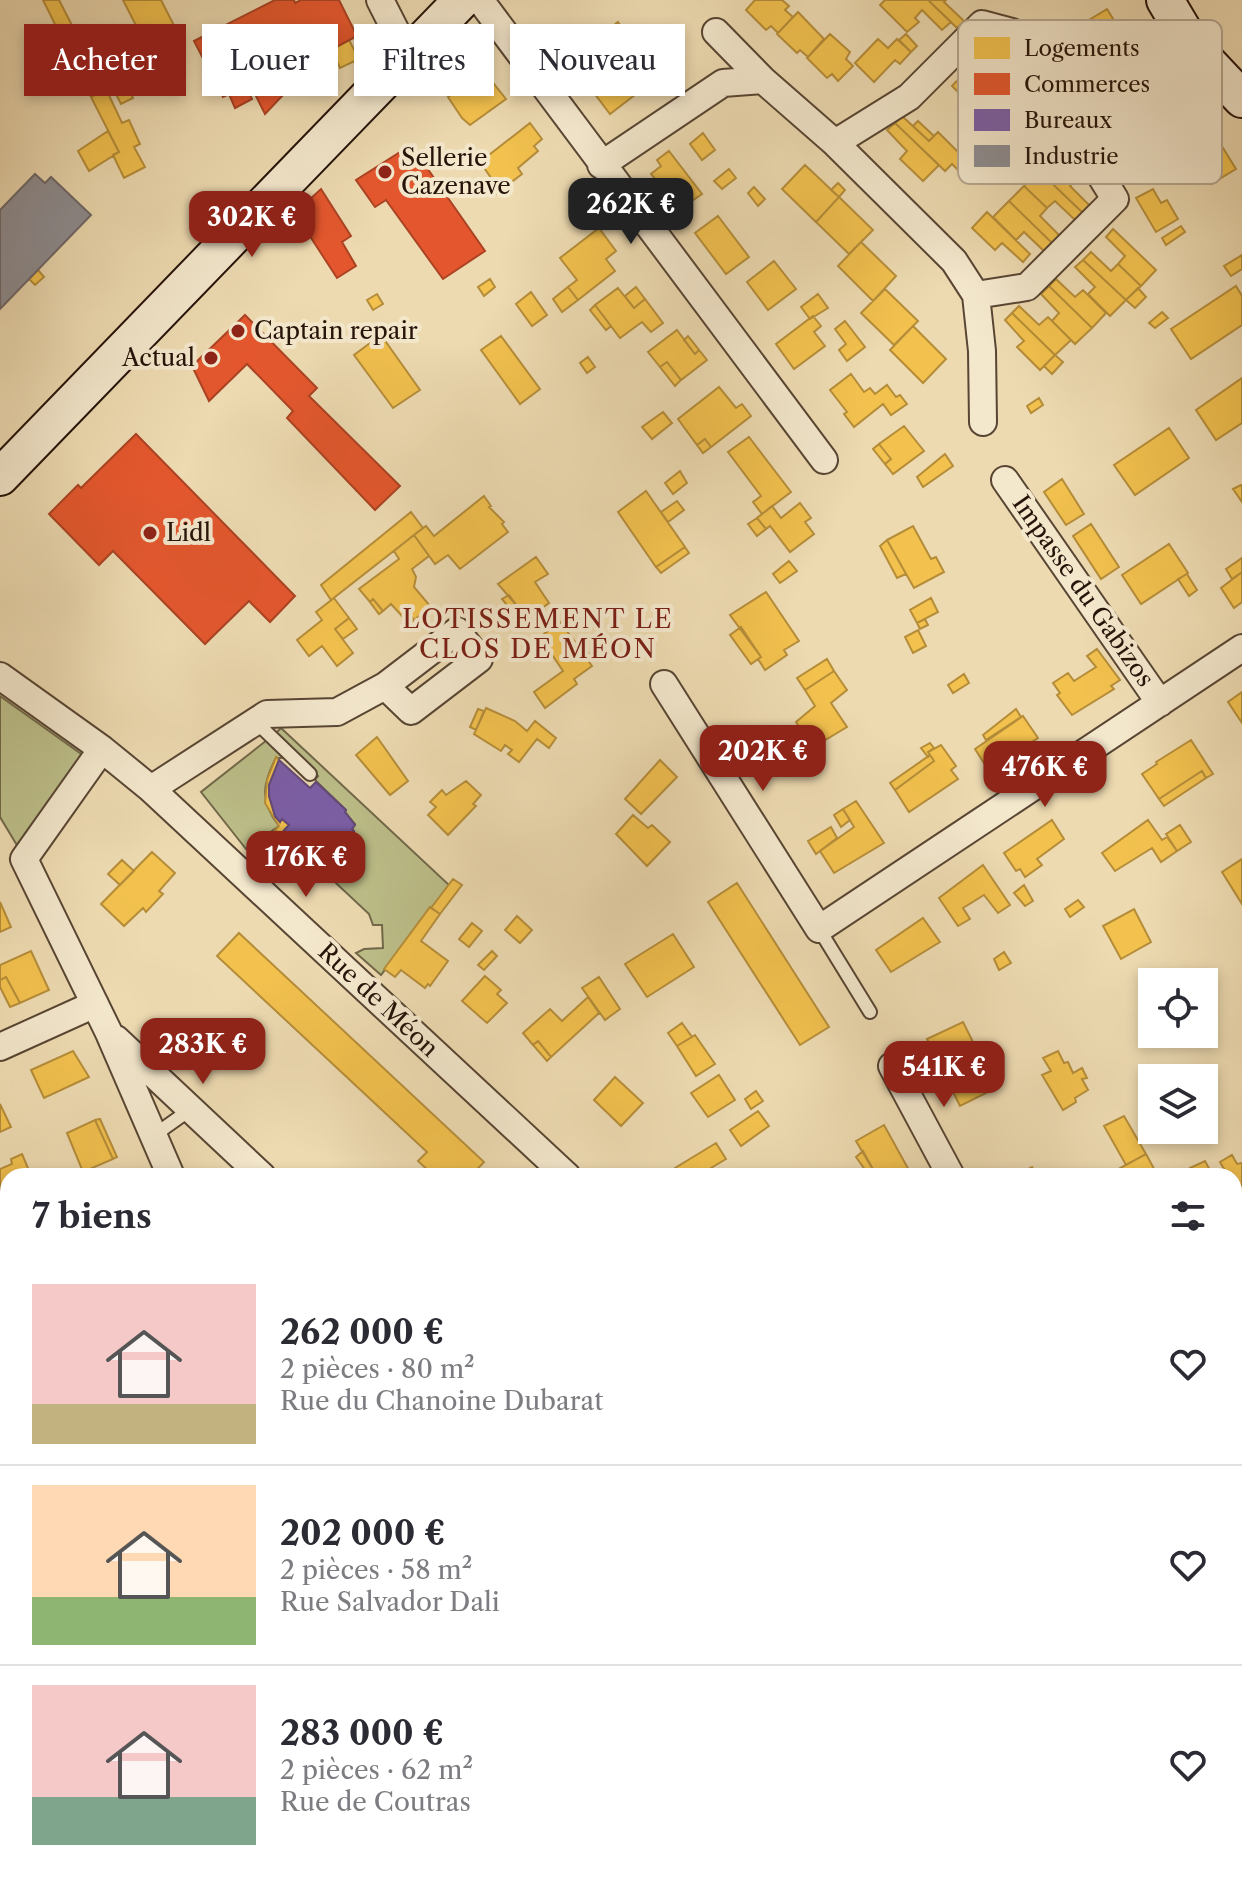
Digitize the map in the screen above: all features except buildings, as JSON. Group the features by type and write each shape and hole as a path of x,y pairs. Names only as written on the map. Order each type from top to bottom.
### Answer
{"main road":[{"path":"438,24 462,0"},
{"path":"1165,0 1177,20"},
{"path":"1222,78 1242,99"},
{"path":"0,477 368,96"}],"street":[{"path":"380,0 392,24"},
{"path":"480,0 824,460"},
{"path":"716,32 763,80 835,143 954,261 976,295 982,351 983,422"},
{"path":"835,143 909,97 958,48"},
{"path":"601,165 723,83 763,80"},
{"path":"976,295 1027,287 1115,199 1106,184"},
{"name":"Impasse du Gabizos","path":"1005,480 1160,703"},
{"path":"664,684 819,929 1242,648"},
{"name":"Rue de Méon","path":"0,676 102,749 151,789 558,1168"},
{"path":"151,789 267,714 337,712 385,686"},
{"path":"102,749 24,859 109,1033 167,1168"},
{"path":"0,1047 95,1004"},
{"path":"109,1033 254,1168"},
{"path":"892,1066 947,1168"}],"lane":[{"path":"256,722 310,774"},
{"path":"819,929 870,1012"},
{"path":"153,1136 191,1109"}],"green space":[{"path":"0,696 91,761 24,857 0,817"},
{"path":"281,728 449,885 381,975 356,953 364,949 383,948 382,925 373,925 369,914 306,855 311,849 327,862 354,832 355,824 346,810 315,780 318,776 275,734"},
{"path":"267,740 283,758 276,758 265,793 269,809 279,826 246,849 201,792"}],"place":[{"name":"Sellerie Cazenave","path":"385,172"},
{"name":"Captain repair","path":"238,331"},
{"name":"Actual","path":"211,358"},
{"name":"Lidl","path":"150,533"}],"district":[{"name":"LOTISSEMENT LE CLOS DE MÉON","path":"538,634"}]}
